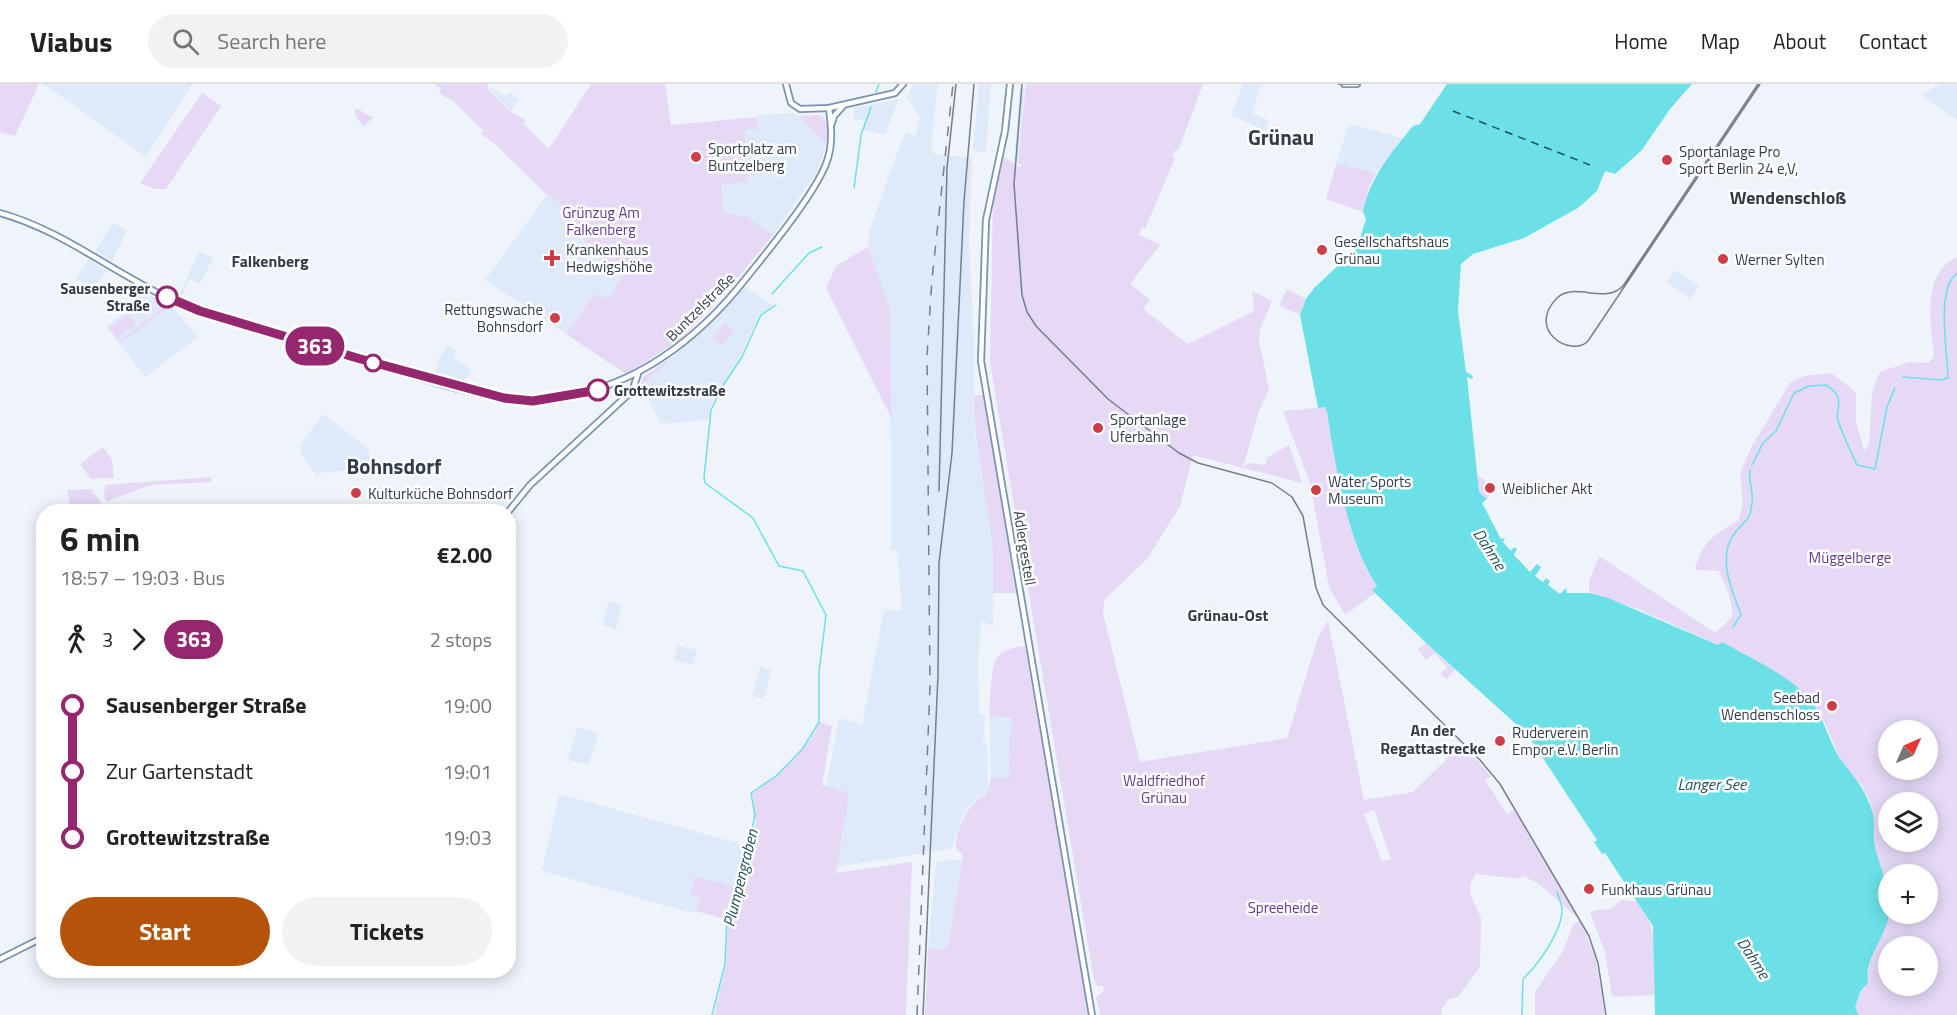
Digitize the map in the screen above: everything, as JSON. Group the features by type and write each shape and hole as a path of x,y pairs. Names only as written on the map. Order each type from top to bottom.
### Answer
{"street":[{"path":"786,84 789,99 796,108 804,110 829,108 895,93 903,84"},
{"name":"Adlergestell","path":"1010,84 1005,131 986,220 981,360 1092,1015"},
{"path":"1344,84 1357,84"},
{"name":"Buntzelstraße","path":"0,213 58,236 127,277 193,309 466,388 533,401 595,391 638,374 684,342 752,270 804,199 825,165 831,126 837,111 845,105"},
{"name":"Buntzelstraße","path":"829,108 831,126"},
{"path":"515,504 530,485 632,391 638,374"},
{"path":"0,959 36,941"}],"shaded area":[{"path":"44,84 192,84 146,157"},
{"path":"914,84 938,84 931,146 934,154 972,158 969,243 974,342 975,436 990,518 994,580 993,626 982,621 978,657 979,714 985,715 983,741 987,745 988,786 986,791 965,810 951,849 835,867 848,793 826,787 839,718 862,724 884,610 902,611 897,550 891,549 890,308 868,247 869,232 899,148 906,132 916,136 918,120 921,120 907,97"},
{"path":"979,84 991,84 986,152 973,151"},
{"path":"1243,84 1261,84 1252,113 1269,121 1264,131 1231,115"},
{"path":"1940,84 1957,84 1957,120 1921,95"},
{"path":"488,86 505,96 510,93 519,99 511,112"},
{"path":"1020,88 1025,89 1018,163 1014,161"},
{"path":"899,99 885,135 863,130 868,119 854,120 853,108"},
{"path":"791,113 800,116 826,144 818,170 773,235 747,217 724,213 722,183 748,182 745,129 758,129 757,115"},
{"path":"1349,124 1403,138 1376,173 1336,164"},
{"name":"Krankenhaus Hedwigshöhe","path":"547,195 563,205 585,241 625,275 608,301 594,294 566,334 485,280"},
{"path":"113,223 127,230 112,261 95,250"},
{"path":"199,251 213,258 200,284 190,279 182,296 180,294"},
{"path":"89,259 106,271 93,290 76,278"},
{"path":"1675,270 1699,286 1691,299 1666,282"},
{"path":"745,287 774,306 760,314 739,359 715,398 708,420 661,424 642,387"},
{"path":"139,290 172,307 198,337 145,377 107,327 131,307"},
{"path":"448,345 457,351 453,358 472,370 464,382 435,374 439,358"},
{"path":"323,414 369,449 370,468 319,473 317,476 300,453 302,450 300,445"},
{"path":"609,601 622,605 616,629 602,625"},
{"path":"678,645 697,650 693,665 674,660"},
{"path":"760,667 771,670 764,699 752,696"},
{"path":"990,717 1013,720 1009,779 991,778"},
{"path":"577,727 599,733 588,765 568,760"},
{"path":"559,794 745,845 734,887 695,877 691,895 700,898 696,911 689,912 542,871"},
{"path":"962,859 947,949 928,949 936,862"}],"green space":[{"path":"0,84 39,84 15,136 0,132"},
{"name":"Grünzug Am Falkenberg","path":"435,84 488,84 487,88 511,112 525,120 523,123 549,149 591,84 665,84 671,125 757,117 758,129 745,130 748,182 722,184 724,213 747,217 773,235 724,294 680,340 626,374 566,334 594,294 608,300 624,275 585,241 563,205 547,195 494,143 481,134 483,131 453,101 439,93 441,90"},
{"name":"Spreeheide","path":"1026,84 1203,84 1178,151 1175,150 1172,156 1175,158 1145,229 1142,227 1139,235 1160,245 1130,284 1150,300 1143,309 1188,344 1254,311 1252,291 1272,301 1260,330 1259,341 1269,389 1258,414 1243,467 1249,463 1265,465 1268,457 1289,445 1302,483 1193,455 1180,506 1147,559 1104,600 1103,613 1140,762 1287,738 1318,637 1328,621 1364,800 1413,792 1462,744 1491,776 1485,780 1507,814 1514,810 1579,919 1540,885 1522,875 1520,879 1476,874 1470,884 1471,896 1481,918 1480,967 1458,997 1449,999 1441,1010 1442,1015 1100,1015 1096,997 1104,991 1103,986 1098,986 1094,980 990,363 993,202 1004,157 1019,167 1022,166 1018,163","holes":["1374,810 1391,859 1382,862 1364,814"]},
{"path":"202,93 221,106 166,189 155,189 140,183"},
{"path":"356,108 373,118 364,126 358,120"},
{"path":"800,116 823,117 828,128 826,144"},
{"path":"1336,164 1376,173 1369,188 1363,212 1326,199"},
{"path":"868,247 890,308 892,419 826,288 836,266"},
{"name":"Müggelberge","path":"1957,257 1957,1015 1859,1015 1855,1008 1860,992 1865,988 1874,946 1878,940 1878,996 1938,996 1938,936 1881,936 1886,924 1938,924 1938,864 1879,864 1874,844 1873,813 1870,802 1862,785 1855,780 1839,756 1825,723 1809,698 1719,645 1638,609 1589,593 1589,582 1599,556 1715,633 1733,616 1729,594 1719,571 1695,570 1697,561 1710,540 1738,521 1743,504 1740,473 1752,446 1790,383 1804,376 1831,373 1856,392 1856,421 1864,451 1869,444 1872,392 1880,372 1909,362 1929,363 1934,356 1930,315 1933,287 1938,275"},
{"path":"1287,289 1306,299 1300,315 1279,305"},
{"path":"164,307 166,309 121,343 119,341"},
{"path":"128,314 136,324 117,338 109,328"},
{"path":"725,323 734,331 721,346 712,338"},
{"path":"675,355 641,387 642,378"},
{"path":"974,395 984,395 1016,593 993,593 992,543 977,445"},
{"path":"1326,407 1340,485 1365,567 1377,587 1372,590 1375,593 1345,615 1329,587 1310,483 1283,411"},
{"path":"103,447 112,460 114,478 91,479 80,464"},
{"path":"1477,475 1495,487 1487,499 1479,492"},
{"path":"211,477 211,482 151,485 107,501 104,496 105,485"},
{"path":"91,489 101,503 70,504 67,490"},
{"path":"1426,643 1455,670 1446,679 1441,674 1447,667 1434,653 1426,660 1418,649"},
{"path":"1025,646 1089,1015 925,1015 928,949 947,949 963,855 956,848 960,827 970,808 986,793 991,778 1009,778 1010,733 1013,724 1010,718 990,717 994,663 1001,653"},
{"path":"820,722 832,726 822,785 849,793 836,873 912,862 906,1015 714,1015 726,964 728,919 756,823 752,793 772,779 799,753"},
{"path":"695,876 734,887 724,919 696,911 700,898 690,895"},
{"path":"1622,900 1638,902 1650,924 1655,947 1654,995 1612,997 1605,952 1590,913 1595,910 1610,909"},
{"path":"1580,920 1596,959 1605,1015 1535,1015 1535,992 1563,951 1573,925"}],"water":[{"name":"Langer See","path":"1447,84 1692,84 1670,109 1642,150 1615,174 1605,171 1597,191 1578,208 1524,238 1473,254 1461,264 1458,311 1466,372 1473,376 1472,379 1467,377 1479,492 1487,499 1482,503 1501,539 1505,538 1503,542 1511,551 1514,547 1517,549 1514,555 1530,572 1537,564 1541,567 1535,576 1543,582 1546,578 1550,581 1548,585 1560,594 1566,588 1567,593 1589,593 1608,598 1718,645 1722,642 1782,676 1810,700 1839,757 1866,796 1874,820 1875,847 1880,864 1878,864 1878,924 1887,924 1882,936 1878,936 1878,944 1869,965 1868,983 1860,992 1855,1008 1859,1015 1655,1015 1653,926 1605,853 1602,854 1594,842 1597,840 1527,734 1425,642 1372,590 1377,586 1358,549 1344,503 1327,412 1325,407 1318,408 1300,315 1306,299 1314,288 1357,248 1366,219 1363,212 1366,199 1376,177 1389,156 1413,126 1420,124"}],"waterway":[{"name":"Plumpengraben","path":"876,92 879,84"},
{"name":"Plumpengraben","path":"854,188 861,135 871,107"},
{"name":"Plumpengraben","path":"772,294 809,253 822,247"},
{"path":"1903,377 1941,380 1948,378 1944,307 1950,281 1957,273"},
{"name":"Plumpengraben","path":"712,1015 725,964 727,918 737,890 755,816 751,793 776,776 789,763 803,748 819,722 819,672 826,615 803,571 779,566 753,518 705,483 704,478 711,410 724,384 742,357 761,315 776,305"},
{"path":"1752,465 1763,443 1776,431 1794,393 1809,386 1826,385 1837,394 1838,421 1857,465 1875,469 1887,407 1895,388"},
{"path":"1733,627 1741,615 1728,574 1727,553 1734,534 1750,514 1752,499 1750,470"},
{"path":"1522,1015 1523,979 1548,947 1561,918 1562,908 1557,892"}],"ferry route":[{"path":"1453,111 1590,165"}],"tram line":[{"path":"939,491 947,168 956,84"},
{"path":"923,1015 938,675 939,563 952,453 964,201 974,84"},
{"path":"1022,84 1014,184 1022,295 1027,312 1036,326 1108,399 1179,453 1198,463 1272,483 1292,497 1303,516 1316,588 1323,605 1480,760 1500,784 1589,936 1598,963 1606,1015"},
{"path":"1338,84 1359,84"},
{"path":"1758,84 1623,286 1607,294 1572,292 1564,293 1557,298 1548,310 1546,321 1554,338 1563,344 1572,346 1588,341 1760,84"}],"railway":[{"path":"917,1015 930,687 927,356 932,279 953,84"}],"bus line":[{"name":"363","path":"167,297 190,308 423,378 504,398 533,401 598,390"}],"place":[{"name":"Sportplatz am Buntzelberg","path":"696,157"},
{"name":"Sportanlage Pro Sport Berlin 24 e,V,","path":"1667,160"},
{"name":"Gesellschaftshaus Grünau","path":"1322,250"},
{"name":"Krankenhaus Hedwigshöhe","path":"552,258"},
{"name":"Werner Sylten","path":"1723,259"},
{"name":"Sausenberger Straße","path":"167,297"},
{"name":"Rettungswache Bohnsdorf","path":"555,318"},
{"name":"Grottewitzstraße","path":"598,390"},
{"name":"Sportanlage Uferbahn","path":"1098,428"},
{"name":"Weiblicher Akt","path":"1490,488"},
{"name":"Water Sports Museum","path":"1316,490"},
{"name":"Kulturküche Bohnsdorf","path":"356,493"},
{"name":"Seebad Wendenschloss","path":"1832,706"},
{"name":"Ruderverein Empor e.V. Berlin","path":"1500,741"},
{"name":"Funkhaus Grünau","path":"1589,889"}],"district":[{"name":"Grünau","path":"1281,137"},
{"name":"Wendenschloß","path":"1788,197"},
{"name":"Falkenberg","path":"270,261"},
{"name":"Bohnsdorf","path":"394,466"},
{"name":"Grünau-Ost","path":"1228,615"},
{"name":"An der Regattastrecke","path":"1433,739"}],"water label":[{"name":"Dahme","path":"1490,549"},
{"name":"Dahme","path":"1754,958"}],"park label":[{"name":"Waldfriedhof Grünau","path":"1164,788"}]}
